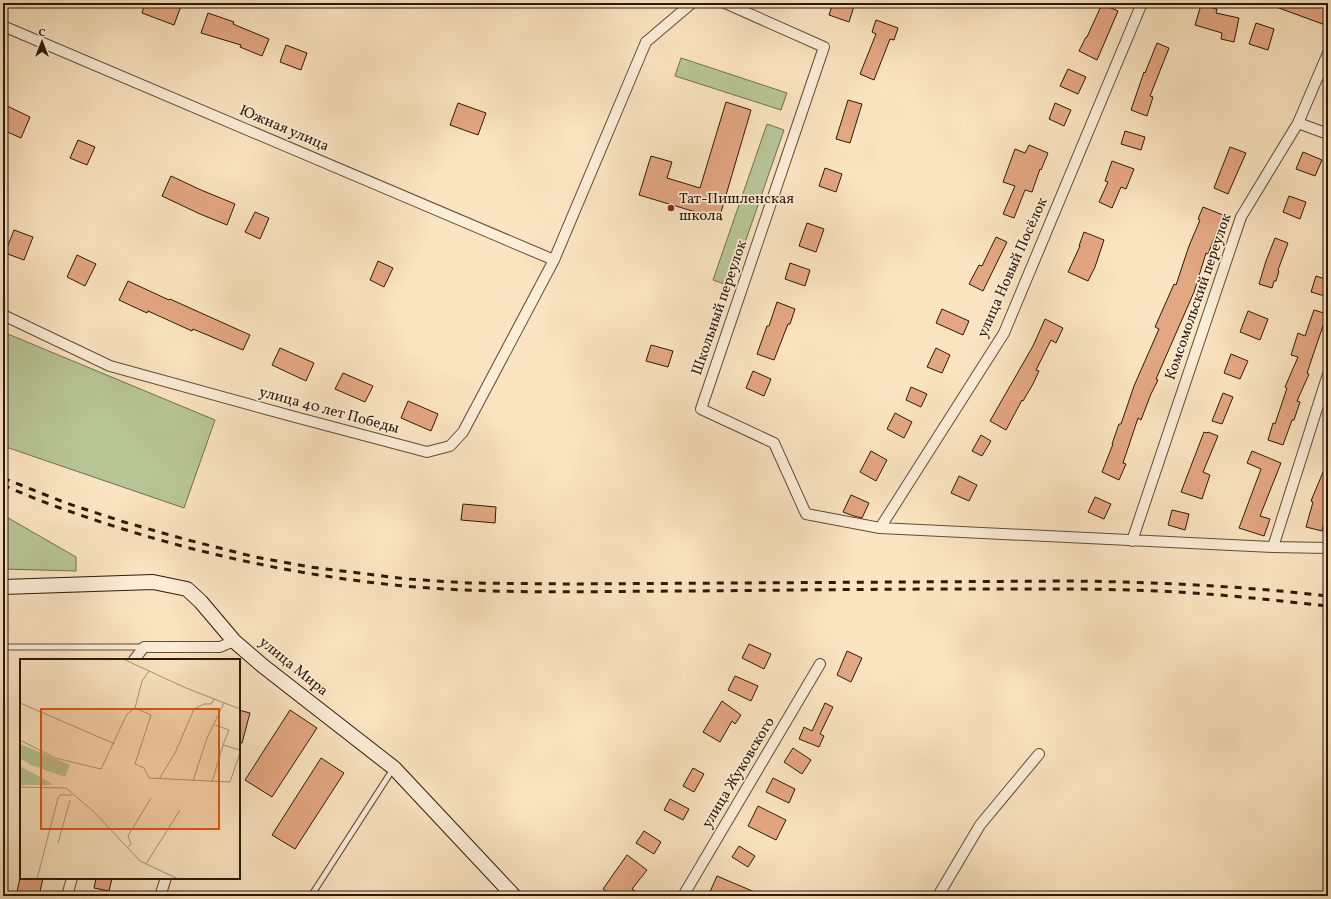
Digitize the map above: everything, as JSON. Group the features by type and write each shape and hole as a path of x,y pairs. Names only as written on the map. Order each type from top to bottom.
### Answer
{"street":[{"name":"улица 40 лет Победы","path":"3,315 110,366 427,452 450,446 463,432 554,260 646,42 692,3"},
{"name":"Школьный переулок","path":"725,3 824,47 702,409 774,443 806,514 880,528"},
{"name":"улица Новый Посёлок","path":"880,528 1004,333 1142,3"},
{"name":"Южная улица","path":"3,26 554,260"},
{"name":"Комсомольский переулок","path":"1132,540 1242,217 1298,123 1328,53"},
{"path":"1298,123 1328,134"},
{"path":"1273,547 1328,374"},
{"path":"880,528 1273,547 1328,548"},
{"name":"улица Мира","path":"3,586 153,582 187,589 201,602 234,641 263,666 394,768 514,896"},
{"path":"135,659 144,646 220,647 234,641"},
{"name":"улица Жуковского","path":"683,896 820,664"},
{"path":"938,896 980,825 1040,754"},
{"path":"67,896 72,879"},
{"path":"160,896 166,879"}],"lane":[{"path":"3,647 144,646"},
{"path":"311,896 394,768"}],"green space":[{"path":"681,58 787,93 781,110 675,76"},
{"path":"767,124 784,130 730,286 713,280"},
{"path":"3,332 215,420 184,508 3,446"},
{"path":"3,515 76,557 76,571 3,569"}],"building":[{"path":"145,3 173,3 181,6 174,25 142,13"},
{"path":"833,3 855,3 849,22 829,15"},
{"path":"1328,3 1328,26 1268,4"},
{"path":"1102,4 1118,11 1097,60 1079,51"},
{"path":"1201,5 1217,9 1216,13 1239,18 1234,42 1221,39 1222,33 1195,25"},
{"path":"208,13 234,22 233,24 269,39 262,56 240,47 241,45 201,33"},
{"path":"876,20 898,28 894,40 890,39 874,80 860,74 876,34 872,32"},
{"path":"1256,23 1274,29 1268,50 1249,44"},
{"path":"1157,43 1169,48 1150,96 1153,97 1147,116 1131,110 1144,72 1145,73"},
{"path":"286,45 307,53 301,70 280,62"},
{"path":"1068,69 1086,77 1078,94 1060,86"},
{"path":"848,100 862,104 850,143 836,139"},
{"path":"726,102 751,110 719,219 639,195 651,156 672,162 667,178 700,188"},
{"path":"458,103 486,113 478,135 450,125"},
{"path":"1055,103 1071,110 1064,126 1049,119"},
{"path":"3,104 30,117 21,138 3,130"},
{"path":"1125,131 1145,137 1141,150 1121,144"},
{"path":"78,140 95,147 87,165 70,158"},
{"path":"1029,145 1048,153 1041,170 1040,169 1032,192 1025,190 1014,218 1003,214 1015,186 1003,182 1015,149 1025,153"},
{"path":"1230,147 1246,153 1228,194 1214,188"},
{"path":"1303,152 1322,160 1315,176 1296,169"},
{"path":"1112,161 1134,169 1126,189 1121,187 1112,208 1099,202 1108,182 1105,181"},
{"path":"825,168 842,174 836,192 819,186"},
{"path":"171,176 235,204 227,225 162,196"},
{"path":"1289,196 1306,202 1300,219 1283,212"},
{"path":"1203,207 1223,215 1208,254 1206,253 1194,292 1156,379 1158,380 1141,420 1138,418 1123,463 1126,464 1119,480 1102,472 1134,386 1159,329 1155,327 1174,284 1176,285 1189,246 1200,220 1198,219"},
{"path":"255,212 269,218 260,239 245,232"},
{"path":"807,223 824,229 816,252 799,246"},
{"path":"14,230 33,237 24,260 5,253"},
{"path":"1084,232 1104,240 1095,267 1088,281 1068,272 1080,246"},
{"path":"996,237 1007,242 983,291 969,284 979,265 982,266"},
{"path":"1275,238 1288,243 1278,270 1276,281 1274,281 1272,288 1259,284"},
{"path":"77,255 96,264 85,286 67,277"},
{"path":"378,261 393,268 384,287 370,280"},
{"path":"790,263 810,270 805,286 785,279"},
{"path":"1316,276 1328,280 1328,297 1311,292"},
{"path":"128,281 250,335 243,350 193,329 192,331 148,311 147,313 119,300"},
{"path":"777,302 795,309 774,360 757,354"},
{"path":"942,309 969,321 963,335 936,323"},
{"path":"1314,310 1327,314 1307,373 1309,374 1297,401 1300,402 1294,420 1292,420 1283,445 1268,440 1287,388 1285,387 1298,357 1291,355 1298,333 1305,336"},
{"path":"1248,311 1268,319 1260,340 1240,332"},
{"path":"1045,319 1063,328 1056,343 1051,340 1036,370 1039,371 1033,384 1023,401 1022,400 1006,430 990,421 1033,346"},
{"path":"651,345 673,351 668,367 646,361"},
{"path":"280,348 314,363 306,381 272,365"},
{"path":"936,348 950,355 942,373 927,367"},
{"path":"1231,354 1248,361 1240,379 1224,373"},
{"path":"753,371 771,379 764,396 746,388"},
{"path":"343,373 373,386 365,402 335,389"},
{"path":"911,387 927,394 921,407 906,400"},
{"path":"1223,393 1233,397 1222,424 1212,421"},
{"path":"408,401 438,414 431,431 401,418"},
{"path":"895,413 912,422 904,438 887,429"},
{"path":"1204,432 1218,436 1203,472 1210,475 1202,499 1181,492"},
{"path":"981,435 991,441 982,456 972,451"},
{"path":"871,451 887,460 876,481 860,472"},
{"path":"1252,451 1281,463 1260,516 1270,519 1264,536 1239,528 1261,469 1247,463"},
{"path":"1328,460 1328,504 1324,514 1326,514 1322,531 1306,527 1313,502 1311,501"},
{"path":"959,476 977,485 969,501 951,493"},
{"path":"851,495 869,503 862,518 843,512"},
{"path":"1095,497 1111,504 1104,519 1088,512"},
{"path":"463,504 496,507 495,523 461,520"},
{"path":"1172,510 1189,514 1185,530 1168,525"},
{"path":"749,644 771,654 764,669 742,658"},
{"path":"847,651 862,658 851,682 837,675"},
{"path":"735,676 758,686 751,701 728,690"},
{"path":"722,701 741,715 735,724 732,721 720,742 703,732"},
{"path":"825,703 833,707 820,734 824,736 819,747 799,739 804,727 812,731"},
{"path":"240,710 250,713 242,743 240,743"},
{"path":"290,710 317,728 272,797 245,780"},
{"path":"793,748 811,760 802,774 784,762"},
{"path":"321,758 344,773 295,849 272,835"},
{"path":"693,768 704,774 694,792 683,786"},
{"path":"773,778 795,789 789,803 766,792"},
{"path":"670,799 689,809 683,820 664,810"},
{"path":"758,806 786,820 776,840 748,826"},
{"path":"644,831 661,842 654,854 636,843"},
{"path":"739,846 755,856 748,867 732,857"},
{"path":"627,855 647,870 632,889 643,896 614,896 603,889"},
{"path":"717,876 764,896 714,896 709,894"},
{"path":"20,878 43,879 39,896 16,896"},
{"path":"96,879 112,879 109,891 94,888"}],"railway":[{"path":"3,478 66,503 124,522 255,557 310,567 407,579 468,583 569,584 1070,581 1231,587 1328,596"},
{"path":"3,485 50,504 102,522 174,544 248,562 285,569 323,576 402,586 528,592 943,589 1122,590 1207,594 1328,606"}],"place":[{"name":"Тат-Пишленская школа","path":"671,208"}]}
